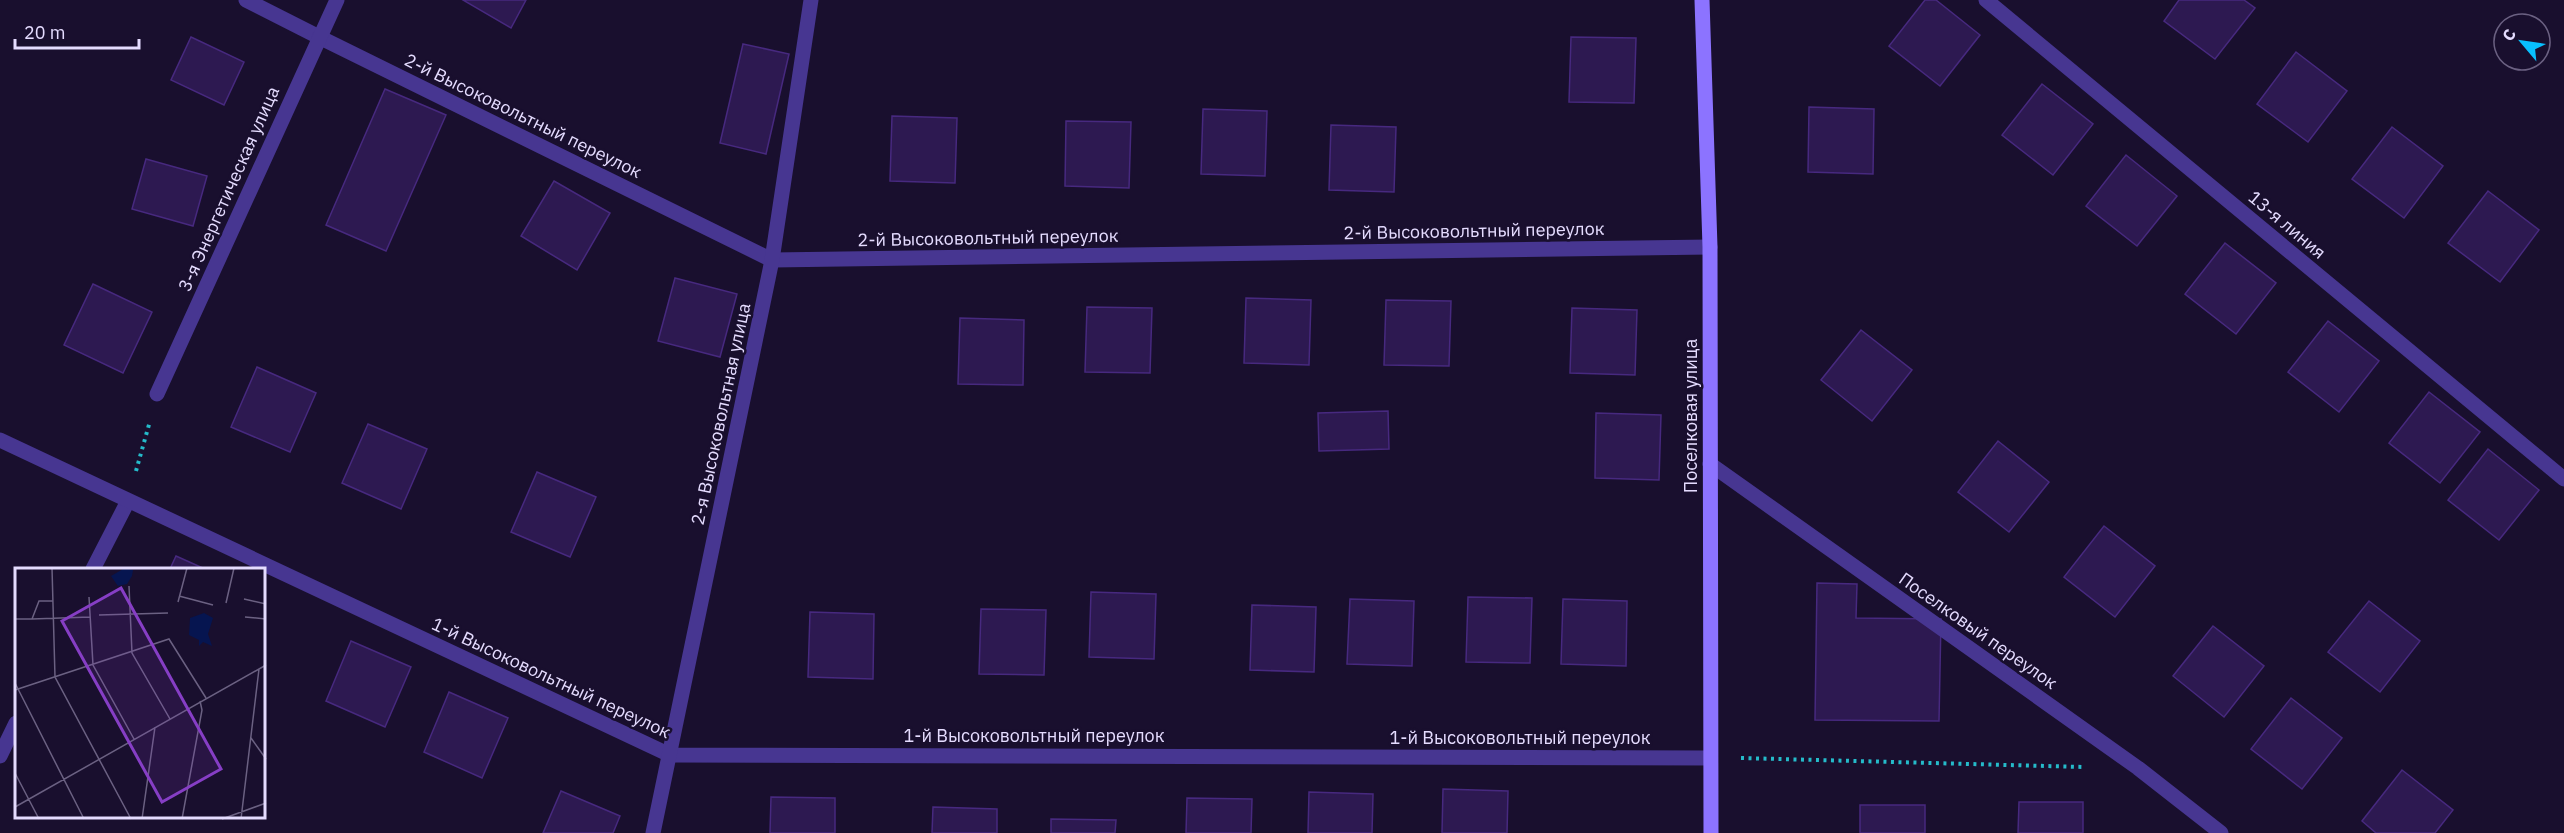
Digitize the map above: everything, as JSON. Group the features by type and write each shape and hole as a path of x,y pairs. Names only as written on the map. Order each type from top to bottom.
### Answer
{"street":[{"name":"2-й Высоковольтный переулок","path":"246,0 772,260 1710,247"},
{"name":"3-я Энергетическая улица","path":"157,394 319,37 338,0"},
{"name":"2-я Высоковольтная улица","path":"653,833 772,260 812,0"},
{"name":"Поселковая улица","path":"1702,0 1710,247 1711,833"},
{"name":"13-я линия","path":"1986,0 2564,479"},
{"name":"1-й Высоковольтный переулок","path":"0,440 670,755 1710,758"},
{"name":"Поселковый переулок","path":"1710,464 2138,768 2221,833"},
{"path":"94,568 128,501"},
{"path":"0,756 15,725"}],"path":[{"path":"128,501 157,394"},
{"path":"1710,758 2090,767"}],"building":[{"path":"463,0 526,0 511,28"},
{"path":"1925,0 1936,0 1980,35 1940,86 1889,46"},
{"path":"2179,0 2244,0 2255,8 2215,59 2164,21"},
{"path":"191,37 244,62 224,105 171,80"},
{"path":"1571,37 1636,38 1634,103 1569,102"},
{"path":"743,44 789,54 766,154 720,143"},
{"path":"2296,52 2347,91 2308,142 2257,104"},
{"path":"2042,84 2093,124 2053,175 2002,135"},
{"path":"385,89 446,115 386,251 326,225"},
{"path":"1809,107 1874,109 1873,174 1808,172"},
{"path":"1203,109 1267,111 1265,176 1201,174"},
{"path":"892,116 957,118 955,183 890,181"},
{"path":"1066,121 1131,122 1129,188 1065,186"},
{"path":"1331,125 1396,127 1394,192 1329,190"},
{"path":"2392,127 2443,166 2404,218 2352,179"},
{"path":"2126,155 2177,196 2137,246 2086,206"},
{"path":"146,159 207,176 193,226 132,209"},
{"path":"554,181 610,213 577,270 521,236"},
{"path":"2488,191 2539,230 2500,282 2448,243"},
{"path":"2225,243 2276,283 2236,334 2185,294"},
{"path":"675,278 737,294 720,357 658,341"},
{"path":"93,284 152,312 123,373 64,345"},
{"path":"1246,298 1311,300 1309,365 1244,363"},
{"path":"1386,300 1451,301 1449,366 1384,365"},
{"path":"1087,307 1152,308 1150,373 1085,372"},
{"path":"1572,308 1637,310 1635,375 1570,373"},
{"path":"960,318 1024,320 1023,385 958,384"},
{"path":"2328,321 2379,361 2339,412 2288,372"},
{"path":"1861,330 1912,370 1872,421 1821,380"},
{"path":"257,367 316,393 290,452 231,427"},
{"path":"2429,392 2480,432 2440,483 2389,443"},
{"path":"1388,411 1389,449 1319,451 1318,413"},
{"path":"1596,413 1661,415 1659,480 1595,478"},
{"path":"368,424 427,449 401,509 342,483"},
{"path":"1998,441 2049,482 2009,532 1958,492"},
{"path":"2488,449 2539,490 2499,540 2448,500"},
{"path":"537,472 596,497 570,557 511,532"},
{"path":"2104,526 2155,566 2115,617 2064,577"},
{"path":"176,556 203,568 170,568"},
{"path":"1817,583 1857,584 1856,618 1941,619 1939,721 1815,720"},
{"path":"1091,592 1156,594 1154,659 1089,657"},
{"path":"1468,597 1532,598 1530,663 1466,662"},
{"path":"1350,599 1414,601 1412,666 1347,664"},
{"path":"1563,599 1627,601 1626,666 1561,664"},
{"path":"2369,601 2420,641 2380,692 2328,652"},
{"path":"1252,605 1316,607 1314,672 1250,670"},
{"path":"981,609 1046,610 1044,675 979,674"},
{"path":"810,612 874,614 873,679 808,677"},
{"path":"2213,626 2264,666 2224,717 2173,676"},
{"path":"351,641 411,667 385,727 326,701"},
{"path":"449,692 508,718 482,778 424,752"},
{"path":"2291,698 2342,738 2302,789 2251,749"},
{"path":"2402,770 2453,810 2435,833 2376,833 2362,821"},
{"path":"1443,789 1508,791 1507,833 1442,833"},
{"path":"561,791 620,816 613,833 543,833"},
{"path":"1309,792 1373,794 1372,833 1308,833"},
{"path":"771,797 835,798 835,833 770,833"},
{"path":"1187,798 1252,799 1251,833 1186,833"},
{"path":"2019,802 2083,802 2083,833 2018,833"},
{"path":"1860,805 1925,805 1925,833 1860,833"},
{"path":"933,807 997,809 997,833 932,833"},
{"path":"1051,819 1116,820 1115,833 1051,833"}]}
